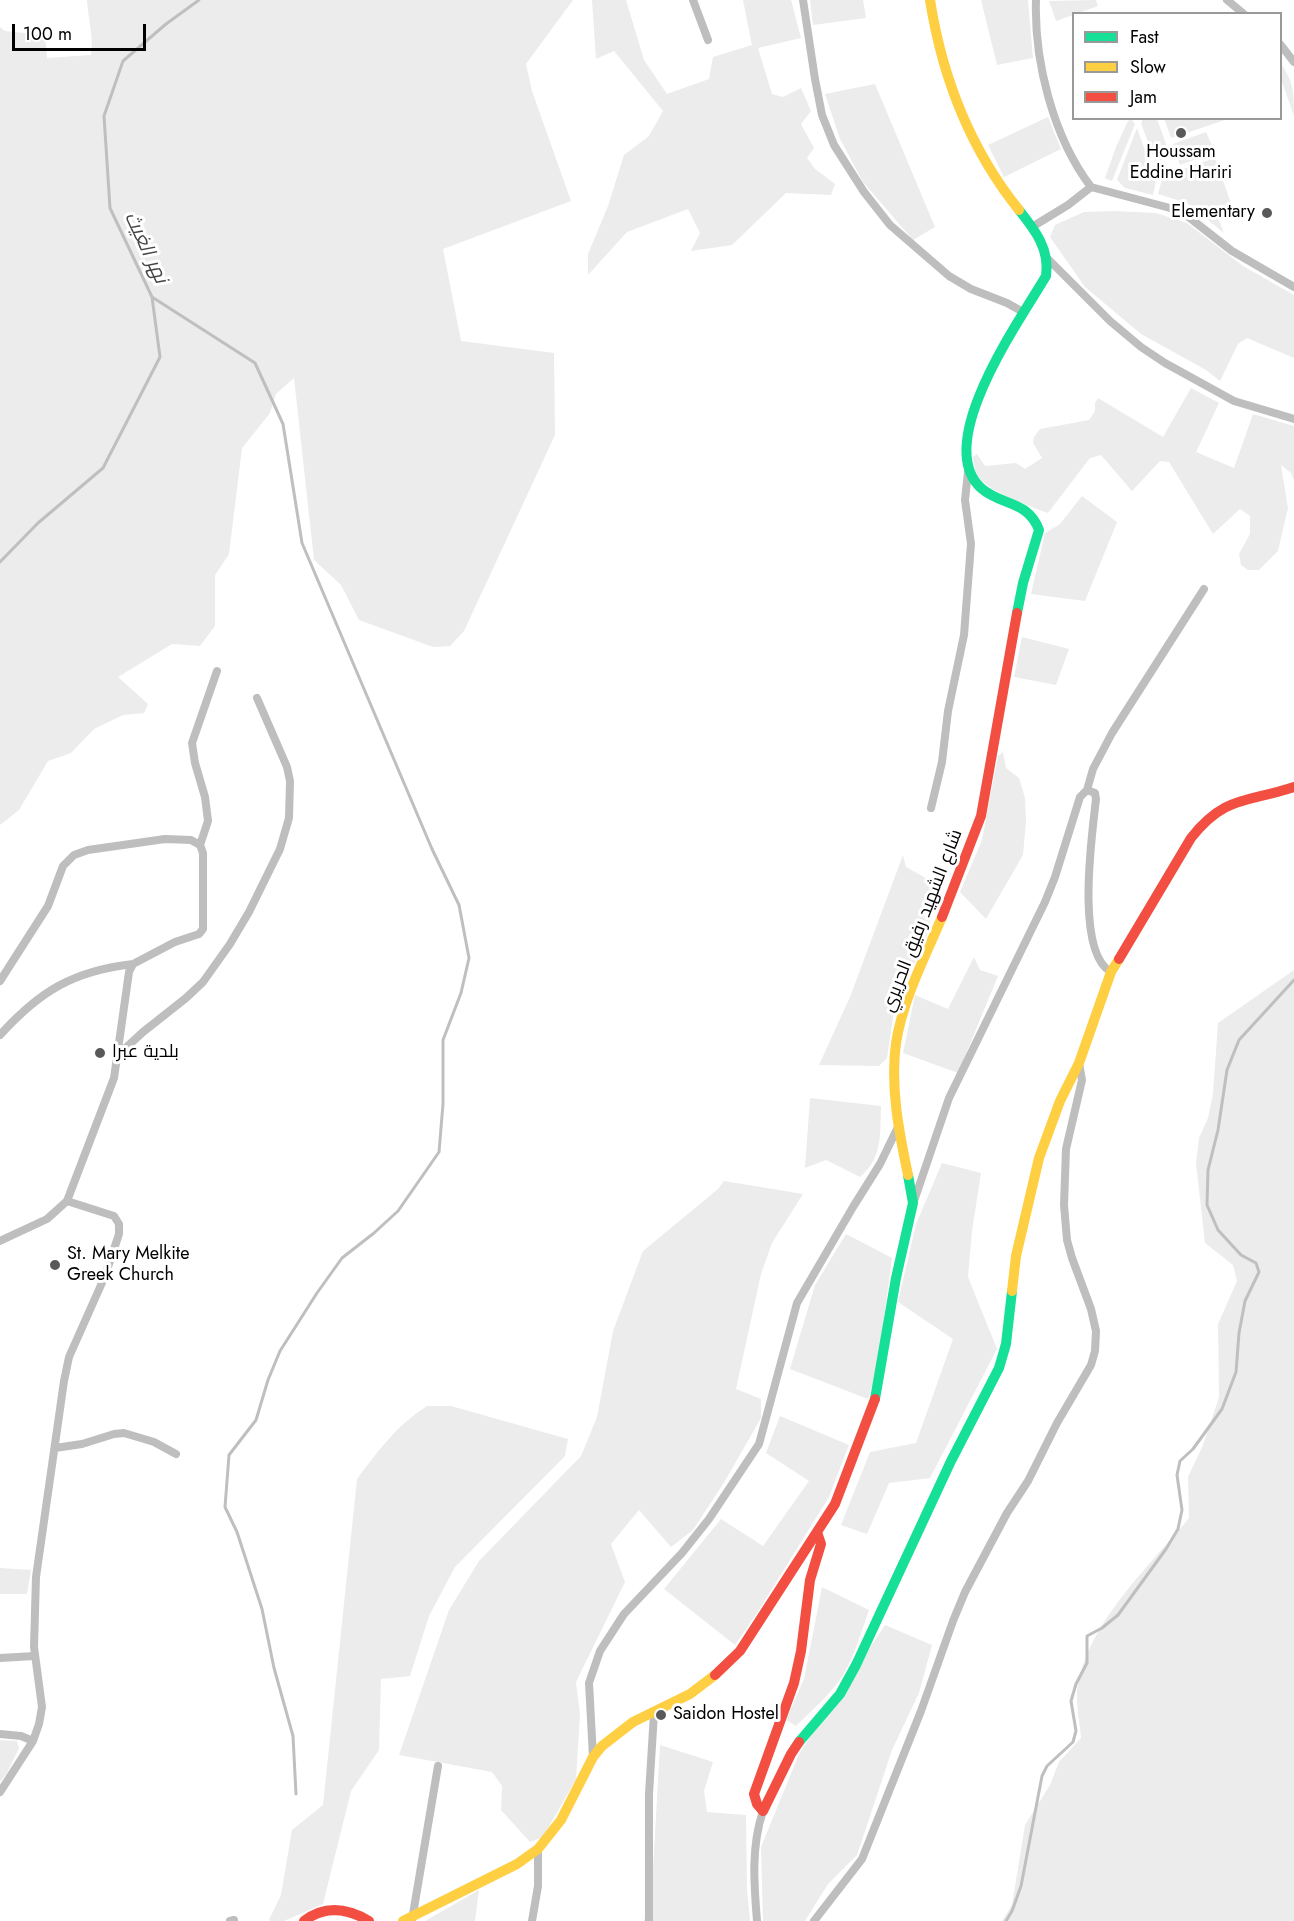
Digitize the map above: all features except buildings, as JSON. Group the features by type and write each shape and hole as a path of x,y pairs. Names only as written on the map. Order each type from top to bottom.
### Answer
{"street":[{"path":"693,0 708,40"},
{"path":"803,0 814,79 822,115 834,145 864,192 890,225 949,276 971,289 1023,312"},
{"path":"930,0 945,68 970,134 993,174 1032,227 1048,259 1094,308 1141,347 1165,363 1234,401 1294,418"},
{"path":"1036,0 1037,44 1046,87 1079,171 1091,187 1170,208 1186,215 1232,251 1294,287"},
{"path":"1227,0 1242,12"},
{"path":"1282,45 1294,62"},
{"path":"1032,227 1068,205 1091,187"},
{"path":"931,808 942,762 948,711 964,635 971,544 965,500 968,472 964,454 973,414 1001,350 1046,276 1048,259"},
{"name":"شارع الشهيد رفيق الحريري","path":"409,1920 517,1864 538,1849 561,1820 593,1757 616,1733 633,1722 690,1694 714,1676 740,1651 835,1504 877,1394 896,1278 913,1203 898,1126 894,1075 896,1043 913,984 979,826 1023,583 1039,530 1032,516 982,489 968,472"},
{"path":"913,1203 949,1098 1042,910 1055,877 1080,797 1087,790 1093,769 1112,733 1204,589"},
{"path":"0,1035 36,1000 64,981 109,966 134,964 175,942 201,932 204,925 204,876 203,853 200,845 208,821 205,797 192,752 192,742 217,671"},
{"path":"117,1056 203,982 249,912 280,849 289,818 290,781 287,767 257,698"},
{"path":"757,1921 756,1837 763,1811 791,1754 840,1694 856,1665 951,1461 999,1368 1006,1344 1016,1256 1033,1182 1055,1113 1080,1063 1111,972 1204,820 1217,809 1231,802 1281,792 1294,787"},
{"path":"1087,790 1095,793 1096,800 1089,862 1089,910 1100,962 1111,972"},
{"path":"0,981 48,906 63,866 74,855 88,849 165,838 191,840 200,845"},
{"path":"0,1241 47,1219 67,1201 114,1078 127,980 134,964"},
{"path":"814,1921 862,1859 965,1592 1091,1365 1095,1351 1096,1331 1091,1310 1072,1258 1065,1219 1064,1162 1071,1121 1082,1080 1080,1063"},
{"path":"593,1757 589,1683 600,1651 624,1614 682,1553 709,1519 759,1444 797,1303 880,1164 898,1126"},
{"path":"0,1792 33,1741 42,1707 33,1622 36,1577 64,1381 69,1358 105,1276 120,1234 117,1219 111,1214 67,1201"},
{"path":"55,1448 82,1444 124,1433 154,1442 176,1454"},
{"path":"763,1811 757,1804 754,1794 794,1683 801,1651 810,1580 821,1544 817,1532"},
{"path":"0,1658 35,1656"},
{"path":"649,1921 649,1794 654,1713"},
{"path":"0,1734 21,1736 33,1741"},
{"path":"409,1920 438,1766"},
{"path":"532,1921 538,1886 538,1849"},
{"path":"304,1921 314,1913 333,1909 353,1912 369,1921"}],"shaded area":[{"path":"87,0 573,0 526,64 532,91 571,201 443,249 461,341 554,353 555,435 464,631 450,646 433,647 359,620 341,585 314,560 294,378 276,394 270,413 242,448 229,554 215,575 215,626 200,646 172,644 118,677 148,704 144,713 123,715 94,729 71,753 48,761 19,810 0,825 0,27 5,31 45,35 47,58 91,55"},
{"path":"592,0 626,0 644,60 667,94 709,79 713,57 752,45 743,0 791,0 801,38 758,48 772,94 783,97 801,88 811,111 801,124 814,148 807,158 815,169 835,184 831,195 786,193 732,245 691,251 700,233 688,209 627,232 588,275 588,254 608,206 624,155 649,136 663,111 614,51 596,59"},
{"path":"810,0 863,0 866,18 813,25"},
{"path":"981,0 1028,0 1033,58 997,65"},
{"path":"1096,0 1098,6 1081,12 1072,12 1072,15 1056,21 1049,1"},
{"path":"1282,66 1292,88 1294,116 1282,82"},
{"path":"875,84 935,227 913,240 863,182 840,139 825,94"},
{"path":"1048,117 1061,149 1004,177 988,145"},
{"path":"1132,120 1135,124 1112,181 1105,178 1128,121"},
{"path":"1143,120 1157,120 1166,144 1158,170 1141,123"},
{"path":"1165,120 1225,120 1171,138"},
{"path":"1137,128 1156,181 1153,195 1125,188 1117,180"},
{"path":"1206,132 1214,150 1213,153 1180,165 1173,144"},
{"path":"1215,158 1232,206 1216,213 1224,233 1187,203 1158,194 1163,176"},
{"path":"1084,212 1156,213 1187,223 1243,266 1294,295 1294,358 1247,338 1238,344 1220,381 1206,370 1141,334 1085,287 1050,237 1055,225"},
{"path":"1191,388 1219,403 1196,452 1234,468 1253,414 1294,426 1294,481 1291,473 1281,465 1288,508 1278,551 1259,570 1248,570 1241,565 1239,554 1250,534 1250,516 1240,509 1213,534 1169,462 1160,461 1132,491 1101,455 1090,458 1048,513 994,490 980,479 976,472 973,457 977,454 985,466 1016,463 1025,469 1042,458 1033,443 1040,429 1089,420 1095,411 1098,398 1163,437"},
{"path":"1082,496 1117,522 1085,601 1031,594 1045,533 1060,524"},
{"path":"1022,637 1069,649 1056,685 1014,677"},
{"path":"1003,752 1006,768 1019,778 1025,798 1026,821 1023,855 986,919 960,892 982,840 998,756"},
{"path":"903,855 906,867 940,886 924,946 896,997 887,1058 879,1066 819,1065 850,997"},
{"path":"974,957 980,970 998,976 958,1073 903,1053 915,995 948,1009"},
{"path":"1294,970 1294,1921 1002,1921 1012,1905 1025,1825 1050,1785 1059,1762 1081,1738 1077,1692 1082,1667 1092,1644 1121,1599 1189,1518 1188,1477 1203,1445 1219,1397 1218,1324 1237,1281 1233,1265 1205,1243 1196,1163 1199,1138 1208,1118 1213,1094 1218,1023"},
{"path":"810,1098 881,1106 879,1145 873,1162 860,1177 826,1160 805,1168"},
{"path":"942,1163 981,1173 968,1277 997,1349 930,1478 889,1483 867,1534 841,1525 870,1452 916,1443 953,1339 898,1302 916,1224"},
{"path":"724,1181 803,1194 772,1243 761,1274 736,1389 761,1399 761,1418 725,1481 693,1530 671,1547 639,1510 611,1544 625,1582 576,1682 580,1714 576,1779 543,1837 530,1842 501,1810 502,1786 492,1772 399,1755 449,1610 479,1561 581,1456 597,1417 613,1331 643,1251 718,1189"},
{"path":"846,1234 892,1258 877,1370 868,1399 790,1369 815,1285"},
{"path":"427,1406 451,1406 568,1439 565,1456 455,1567 429,1616 410,1676 381,1679 379,1750 351,1791 323,1904 284,1921 271,1921 269,1920 281,1895 292,1830 323,1805 357,1479 397,1430"},
{"path":"780,1416 849,1445 829,1497 735,1645 664,1589 721,1519 763,1546 809,1481 766,1453"},
{"path":"0,1568 31,1570 27,1594 0,1594"},
{"path":"822,1587 869,1610 843,1675 796,1726 786,1720 804,1679"},
{"path":"885,1625 932,1645 919,1693 892,1750 857,1855 828,1884 805,1921 763,1921 761,1847 799,1754"},
{"path":"0,1740 17,1741 19,1748 0,1782"},
{"path":"660,1745 713,1762 704,1791 707,1812 746,1815 750,1921 644,1921 652,1887"},
{"path":"479,1890 475,1921 425,1921"}],"waterway":[{"name":"نهر الغيث","path":"0,562 38,523 103,468 160,357 152,297 110,208 104,116 123,61 166,24 199,0"},
{"path":"152,297 255,363 283,424 302,543 432,849 459,905 469,958 461,993 443,1040 443,1104 439,1152 398,1211 342,1258 317,1293 280,1351 268,1380 256,1420 229,1455 225,1507 237,1532 262,1609 274,1668 293,1736 296,1794"},
{"path":"1006,1921 1021,1886 1042,1776 1047,1766 1073,1742 1076,1731 1071,1701 1076,1684 1087,1663 1087,1636 1118,1615 1178,1529 1182,1510 1177,1475 1180,1461 1193,1449 1222,1409 1236,1372 1239,1333 1245,1301 1259,1272 1256,1263 1241,1255 1218,1230 1207,1205 1208,1170 1218,1130 1227,1070 1239,1040 1294,980"}],"traffic: fast":[{"path":"1017,613 1023,583 1039,530 1028,513 981,488 969,468 967,442 973,413 985,382 1018,321 1046,276 1046,257 1040,240 1019,210"},
{"path":"875,1399 896,1278 913,1203 908,1175"},
{"path":"799,1742 840,1694 856,1665 951,1461 999,1368 1006,1344 1012,1291"}],"traffic: slow":[{"path":"930,0 942,56 972,137 1002,187 1019,210"},
{"path":"908,1175 895,1093 896,1043 909,994 942,917"},
{"path":"1012,1291 1016,1256 1039,1158 1060,1101 1079,1063 1111,972 1119,959"},
{"path":"403,1921 517,1864 538,1849 561,1820 593,1757 602,1746 633,1722 690,1694 715,1675"}],"traffic: jam":[{"path":"942,917 981,816 1017,613"},
{"path":"1119,959 1191,838 1203,824 1215,814 1237,802 1294,787"},
{"path":"715,1675 740,1651 835,1504 875,1399"},
{"path":"799,1742 763,1811 757,1804 754,1794 794,1683 801,1651 810,1580 821,1544 817,1532"},
{"path":"304,1921 320,1912 336,1910 353,1913 369,1921"}],"place":[{"name":"Houssam Eddine Hariri","path":"1181,133"},
{"name":"Elementary","path":"1267,213"},
{"name":"بلدية عبرا","path":"100,1053"},
{"name":"St. Mary Melkite Greek Church","path":"55,1265"},
{"name":"Saidon Hostel","path":"661,1715"}]}
